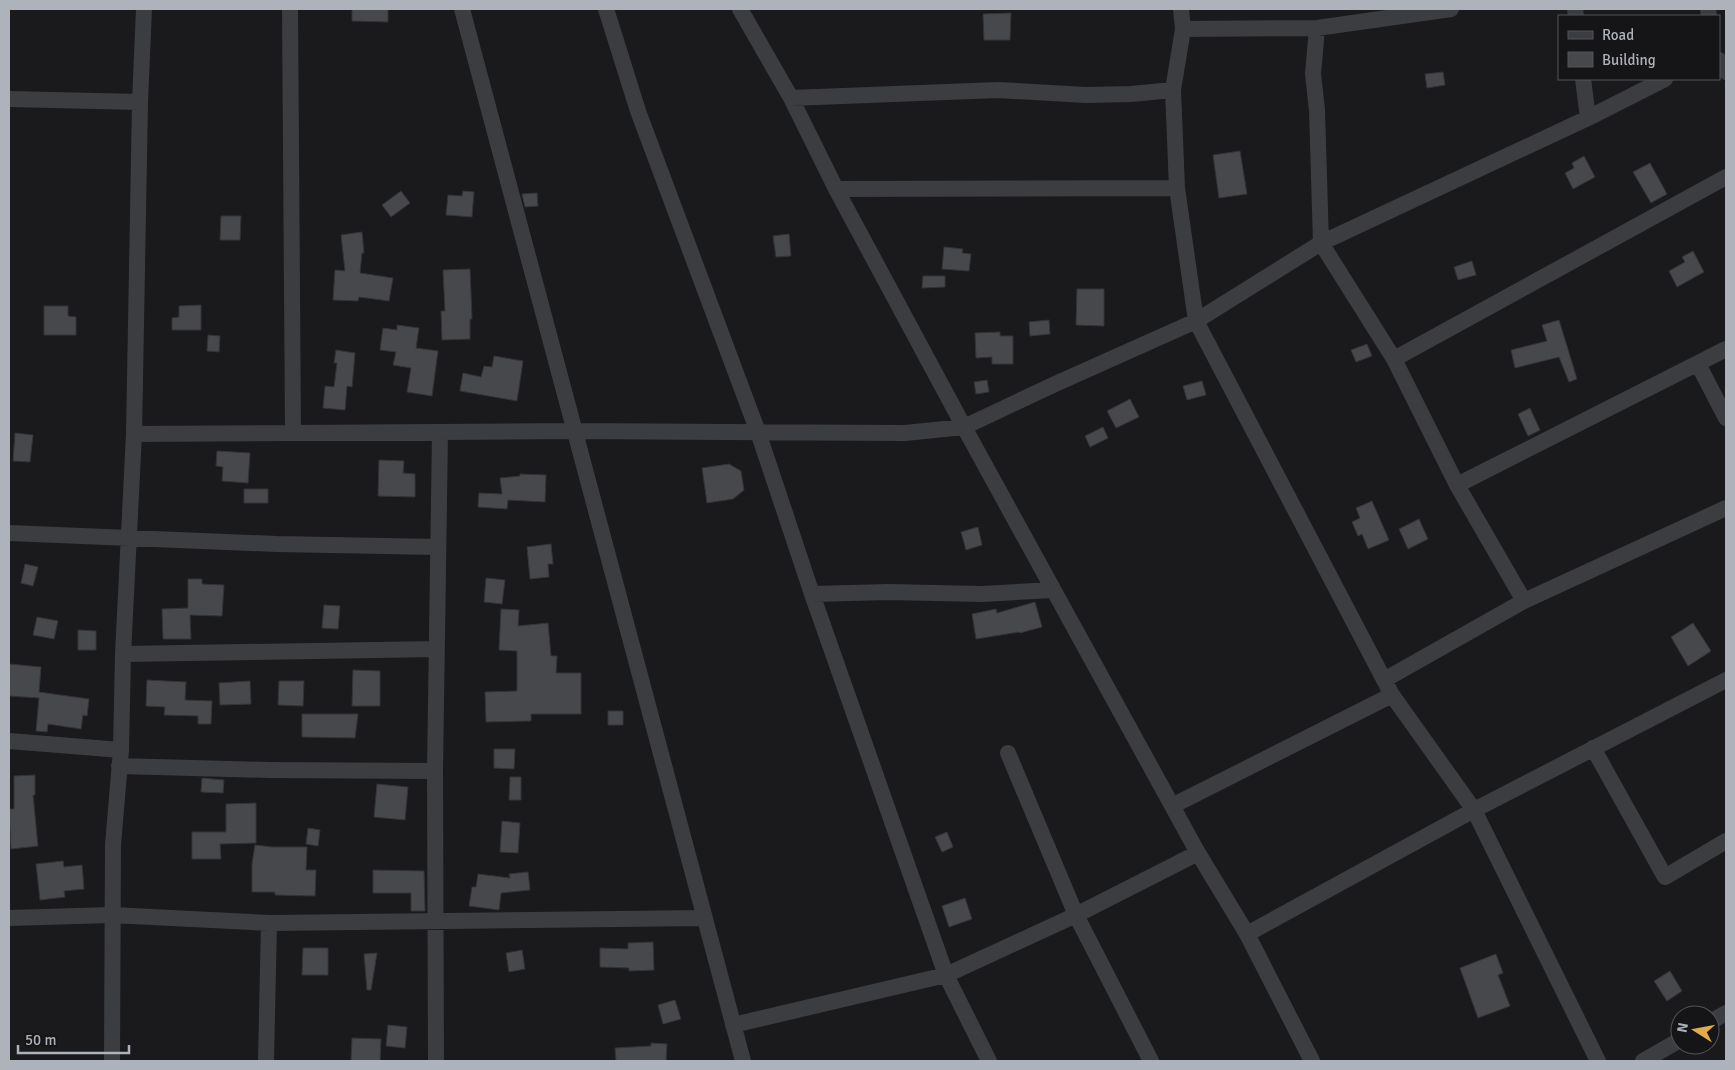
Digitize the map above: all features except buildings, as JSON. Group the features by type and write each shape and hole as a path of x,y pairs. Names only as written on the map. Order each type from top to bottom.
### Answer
{"street":[{"path":"112,1061 113,846 120,758 134,434 140,102 144,9"},
{"path":"290,9 292,432"},
{"path":"462,9 743,1061"},
{"path":"606,9 638,111 758,432 812,594 946,975 989,1061"},
{"path":"740,9 790,98 836,189 1053,590 1198,853 1247,934 1312,1061"},
{"path":"1182,9 1183,29 1173,90 1177,188 1196,321 1392,695 1474,810 1598,1061"},
{"path":"1183,29 1317,28 1451,9"},
{"path":"1317,28 1314,74 1317,110 1321,243 1394,359 1457,485 1524,601"},
{"path":"1583,80 1588,118"},
{"path":"134,434 575,431 905,433 964,427 1053,384 1196,321 1321,243 1588,118 1663,80"},
{"path":"790,98 998,90 1086,95 1131,94 1173,90"},
{"path":"9,99 140,102"},
{"path":"1394,359 1726,177"},
{"path":"836,189 1177,188"},
{"path":"1457,485 1726,349"},
{"path":"1698,364 1726,418"},
{"path":"436,1061 435,771 440,432"},
{"path":"1384,680 1524,601 1726,508"},
{"path":"9,534 438,548"},
{"path":"812,594 888,592 982,594 1053,590"},
{"path":"123,654 436,649"},
{"path":"1247,934 1474,810 1726,680"},
{"path":"1172,806 1392,695"},
{"path":"9,741 120,758 270,770 435,771"},
{"path":"1593,748 1664,877 1726,841"},
{"path":"1008,753 1076,915 1151,1061"},
{"path":"733,1025 946,975 1076,915 1198,853"},
{"path":"9,918 112,915 269,923 704,918"},
{"path":"266,1061 269,923"},
{"path":"1643,1061 1670,1046"}]}
